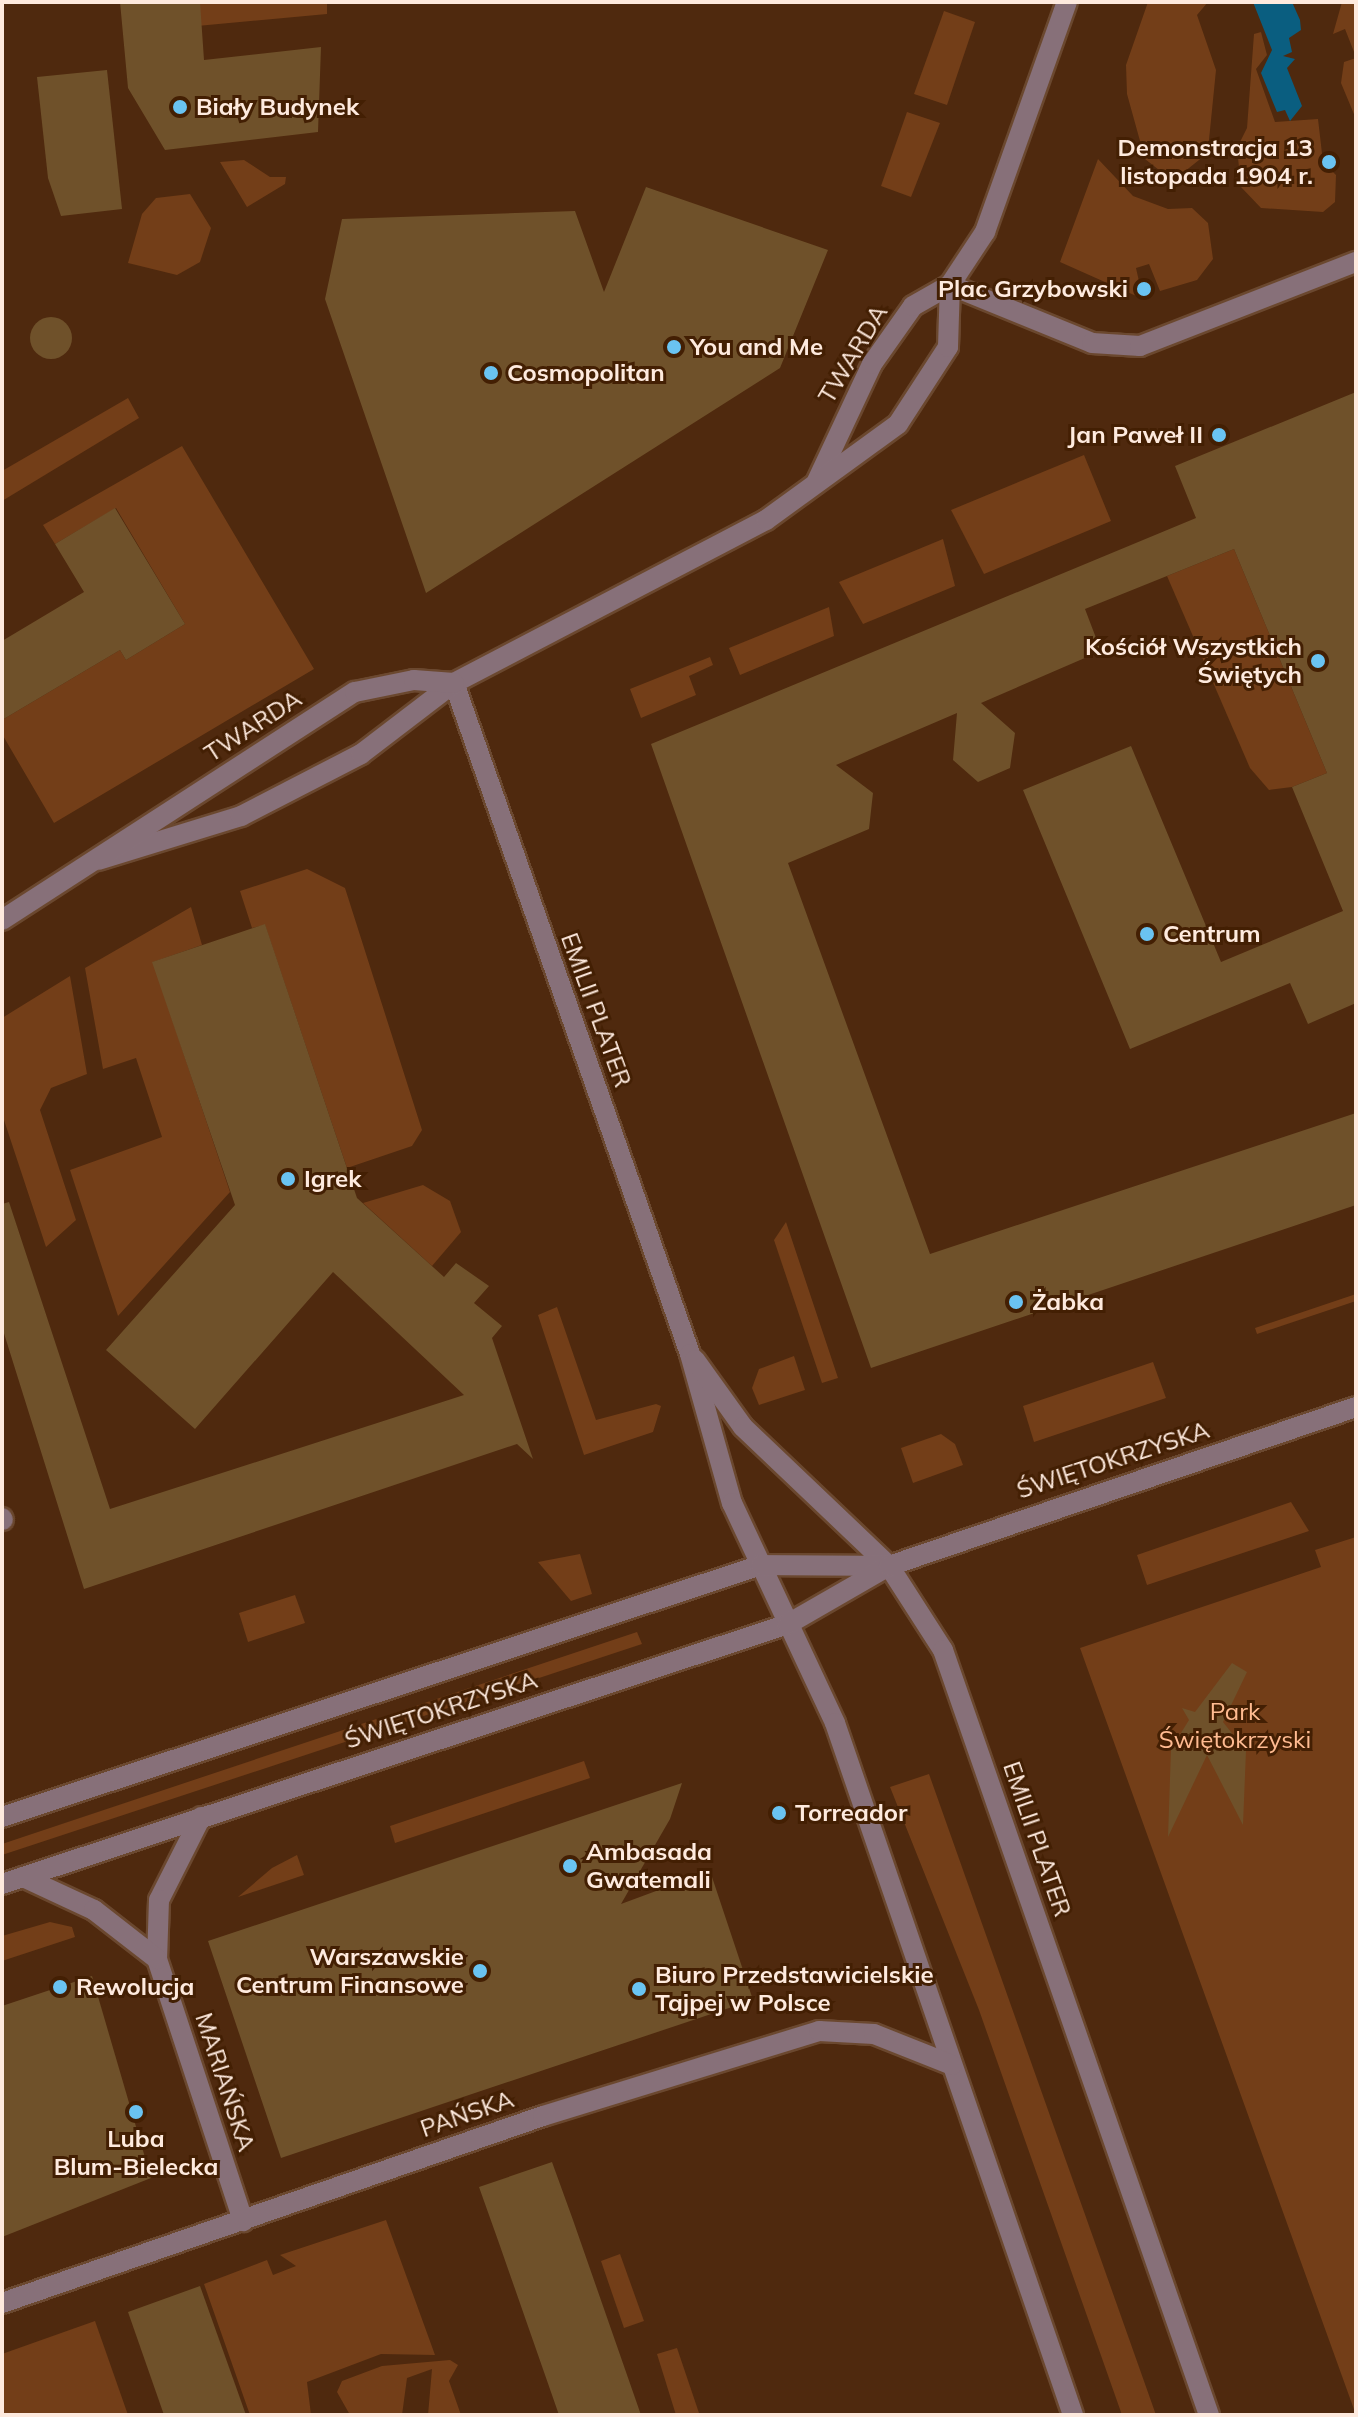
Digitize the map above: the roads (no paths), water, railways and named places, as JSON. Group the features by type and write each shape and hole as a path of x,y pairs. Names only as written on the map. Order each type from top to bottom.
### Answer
{"street":[{"path":"1067,2 999,202 950,285 1092,343 1140,346 1356,262"},
{"name":"TWARDA","path":"817,481 872,364 913,306 950,285"},
{"name":"TWARDA","path":"98,860 241,816 361,754 454,683 727,544 817,481 909,410 948,347 950,285"},
{"name":"TWARDA","path":"2,920 355,692 414,680 454,683"},
{"name":"EMILII PLATER","path":"454,683 690,1354 713,1450 761,1565 835,1723 1073,2415"},
{"name":"EMILII PLATER","path":"690,1354 743,1427 889,1566 943,1650 1209,2415"},
{"name":"ŚWIĘTOKRZYSKA","path":"2,1884 788,1624 889,1566 1356,1407"},
{"name":"ŚWIĘTOKRZYSKA","path":"2,1817 761,1565 889,1566"},
{"name":"MARIAŃSKA","path":"201,1817 159,1900 157,1959 243,2221"},
{"path":"23,1877 94,1910 157,1959"},
{"name":"PAŃSKA","path":"2,2303 528,2121 819,2031 874,2034 952,2065"}],"water":[{"path":"1253,2 1292,2 1300,20 1301,30 1289,38 1292,52 1283,56 1295,59 1287,68 1302,106 1290,121 1285,110 1277,112 1261,73 1272,50"}],"place":[{"name":"Biały Budynek","path":"180,107"},
{"name":"Demonstracja 13 listopada 1904 r.","path":"1329,162"},
{"name":"Plac Grzybowski","path":"1144,289"},
{"name":"You and Me","path":"674,347"},
{"name":"Cosmopolitan","path":"491,373"},
{"name":"Jan Paweł II","path":"1219,435"},
{"name":"Kościół Wszystkich Świętych","path":"1318,661"},
{"name":"Centrum","path":"1147,934"},
{"name":"Igrek","path":"288,1179"},
{"name":"Żabka","path":"1016,1302"},
{"name":"Torreador","path":"779,1813"},
{"name":"Ambasada Gwatemali","path":"570,1866"},
{"name":"Warszawskie Centrum Finansowe","path":"480,1971"},
{"name":"Rewolucja","path":"60,1987"},
{"name":"Biuro Przedstawicielskie Tajpej w Polsce","path":"639,1989"},
{"name":"Luba Blum-Bielecka","path":"136,2112"}],"park label":[{"name":"Park Świętokrzyski","path":"1235,1726"}]}
